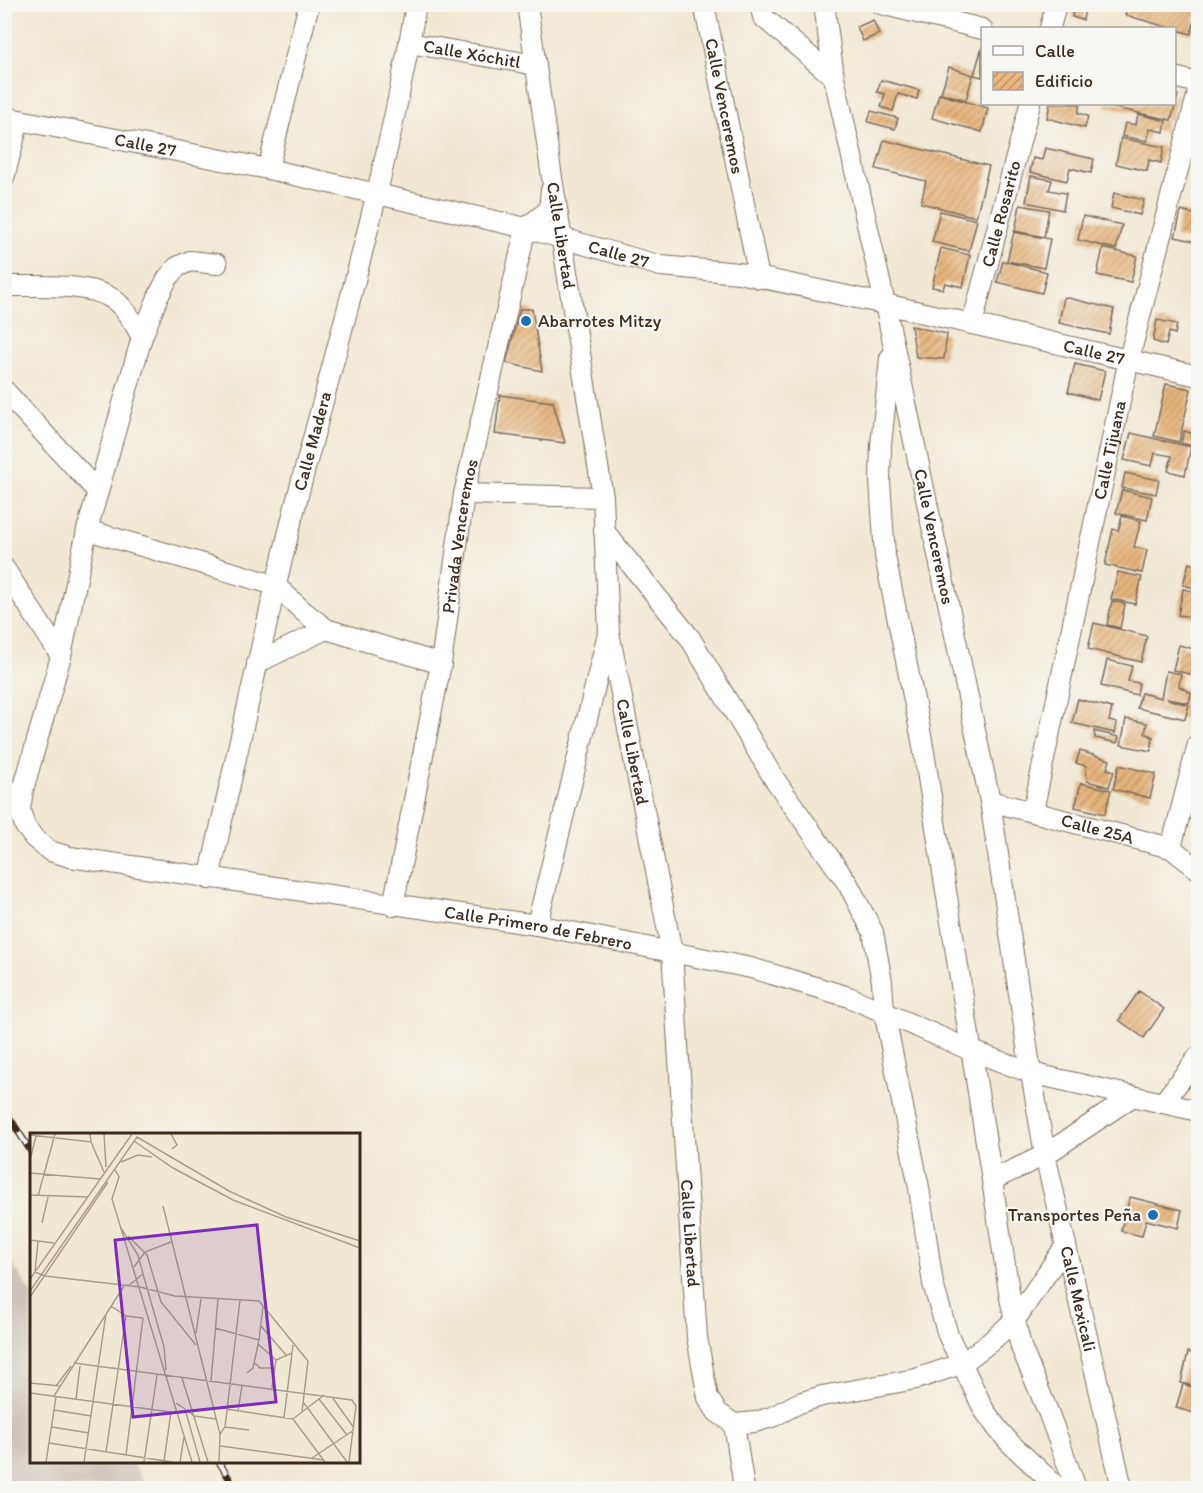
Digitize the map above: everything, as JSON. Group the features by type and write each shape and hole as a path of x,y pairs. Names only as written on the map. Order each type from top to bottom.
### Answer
{"street":[{"path":"268,169 309,4"},
{"name":"Calle Madera","path":"209,879 275,585 376,195 416,4"},
{"name":"Calle Libertad","path":"527,4 561,238 603,497 609,632 672,952 697,1336 708,1398 717,1412 735,1424"},
{"name":"Calle Venceremos","path":"704,4 759,278"},
{"name":"Calle Venceremos","path":"824,4 834,77 885,304 990,801 1031,1073"},
{"path":"882,4 981,29"},
{"path":"1050,27 1056,4"},
{"path":"758,9 834,77"},
{"name":"Calle Xóchitl","path":"409,43 536,65"},
{"path":"1176,78 1198,83"},
{"name":"Calle Tijuana","path":"1033,811 1129,360 1198,92"},
{"name":"Calle Rosarito","path":"972,324 1030,105"},
{"path":"4,178 12,119"},
{"name":"Calle 27","path":"12,119 268,169 526,228 661,266 687,270 724,270 885,304 1198,376"},
{"path":"526,228 549,210 552,178"},
{"name":"Privada Venceremos","path":"393,906 441,664 464,494 526,228"},
{"path":"20,810 23,790 61,656 87,531 142,337 167,279 177,267 190,261 217,264"},
{"path":"4,286 83,289 105,294 118,303 142,337"},
{"path":"892,340 880,481 885,556 921,740 1015,1320 1021,1347 1076,1488"},
{"path":"4,390 98,492"},
{"path":"464,494 603,497"},
{"path":"87,531 275,585 326,629 441,664"},
{"path":"604,531 690,638 772,777 848,884 873,932 882,982 884,1011 919,1188 933,1284 948,1335 984,1410 1010,1443 1058,1488"},
{"path":"4,568 61,656"},
{"path":"257,663 326,629"},
{"path":"537,925 609,632"},
{"path":"1172,848 1198,744"},
{"path":"4,784 20,810"},
{"name":"Calle 25A","path":"990,801 1172,848 1198,869"},
{"name":"Calle Primero de Febrero","path":"20,810 25,825 34,838 50,851 69,857 393,906 537,925 751,968 849,997 970,1050 1031,1073 1198,1111"},
{"path":"1163,1103 1198,1056"},
{"name":"Calle Mexicali","path":"1031,1073 1046,1155 1122,1488"},
{"path":"992,1180 1046,1155 1133,1096"},
{"path":"744,1488 735,1424 772,1417 799,1403 822,1396 916,1379 961,1364 1015,1320 1066,1245"}],"shaded area":[{"path":"4,1249 30,1292 30,1463 133,1463 148,1488 5,1488"}],"building":[{"path":"1074,4 1086,4 1083,20 1072,17"},
{"path":"1128,4 1182,4 1198,9 1191,34 1176,30 1176,27 1167,27 1125,15"},
{"path":"873,20 879,34 863,41 857,27"},
{"path":"981,50 981,77 974,75"},
{"path":"949,67 973,75 966,100 941,93"},
{"path":"881,80 919,90 917,99 898,94 893,111 881,107 885,94 877,92"},
{"path":"939,94 988,108 982,132 932,118"},
{"path":"1050,105 1080,105 1078,113 1088,116 1085,128 1047,118"},
{"path":"1106,105 1175,105 1171,120"},
{"path":"871,111 898,118 895,129 868,122"},
{"path":"1138,114 1166,121 1164,132 1150,129 1147,141 1122,136 1125,123 1136,125"},
{"path":"1121,138 1164,147 1161,163 1149,160 1147,171 1116,164"},
{"path":"884,140 989,166 976,217 921,203 926,181 876,169"},
{"path":"1045,148 1094,159 1091,173 1070,168 1067,181 1030,172 1033,158 1042,160"},
{"path":"1031,176 1052,180 1049,190 1066,193 1063,210 1026,202"},
{"path":"1114,193 1144,200 1140,215 1111,208"},
{"path":"1020,205 1049,210 1044,237 1015,231"},
{"path":"940,211 977,220 969,251 932,242"},
{"path":"1181,211 1198,215 1198,242 1175,237"},
{"path":"1083,216 1122,225 1116,249 1078,240"},
{"path":"1014,232 1050,239 1044,268 1007,261"},
{"path":"941,248 970,255 963,287 945,283 943,289 932,287"},
{"path":"1103,248 1137,256 1131,282 1097,275"},
{"path":"1003,261 1047,272 1042,293 997,282"},
{"path":"1064,297 1114,309 1109,334 1059,323"},
{"path":"520,309 532,309 542,371 506,363"},
{"path":"1157,320 1177,324 1175,334 1169,332 1166,345 1153,341"},
{"path":"911,326 947,334 944,359 916,357"},
{"path":"1075,364 1105,371 1098,400 1068,392"},
{"path":"1166,384 1191,389 1179,442 1154,436"},
{"path":"500,395 553,402 565,443 495,434"},
{"path":"1184,431 1198,435 1198,447 1181,443"},
{"path":"1131,433 1191,447 1185,475 1168,471 1172,456 1155,453 1152,466 1124,460"},
{"path":"1125,473 1159,480 1156,494 1122,488"},
{"path":"1122,490 1152,497 1147,520 1116,513"},
{"path":"1122,516 1141,521 1134,547 1147,550 1142,573 1105,565 1113,529 1118,531"},
{"path":"1189,563 1198,566 1198,589 1183,585"},
{"path":"1118,572 1142,577 1135,604 1111,599"},
{"path":"1183,589 1198,592 1198,618 1178,615"},
{"path":"1112,601 1125,604 1120,628 1107,625"},
{"path":"1094,623 1147,636 1141,662 1088,649"},
{"path":"1179,645 1198,650 1198,676 1173,670"},
{"path":"1107,660 1132,666 1128,681 1139,683 1137,695 1101,686"},
{"path":"1166,671 1181,674 1179,686 1191,693 1189,703 1167,699 1189,705 1185,719 1137,708 1141,693 1161,698"},
{"path":"1078,699 1112,708 1109,721 1117,723 1115,733 1072,723"},
{"path":"1126,719 1147,723 1145,733 1153,737 1151,751 1121,745"},
{"path":"1094,731 1119,737 1117,743 1095,738"},
{"path":"1080,751 1110,760 1107,769 1114,771 1109,787 1087,781 1086,766 1076,763"},
{"path":"1119,765 1156,774 1150,798 1113,789"},
{"path":"1081,783 1111,790 1105,814 1075,807"},
{"path":"1139,991 1164,1009 1144,1038 1119,1020"},
{"name":"Transportes Peña","path":"1130,1197 1182,1210 1178,1228 1146,1220 1142,1236 1121,1231"},
{"path":"1188,1352 1198,1355 1198,1387 1181,1383"},
{"path":"1183,1384 1198,1389 1198,1414 1176,1408"}],"railway":[{"path":"4,1109 30,1150"},
{"path":"220,1463 235,1488"}],"place":[{"name":"Abarrotes Mitzy","path":"526,321"},
{"name":"Transportes Peña","path":"1153,1215"}]}
